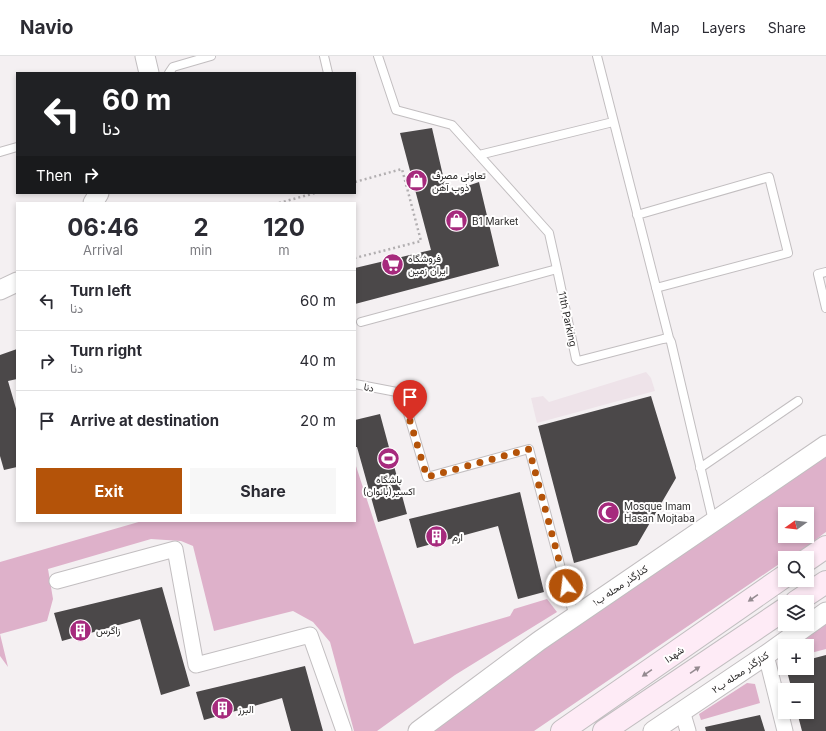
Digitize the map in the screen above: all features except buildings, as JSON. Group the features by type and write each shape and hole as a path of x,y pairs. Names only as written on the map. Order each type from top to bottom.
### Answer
{"main road":[{"path":"814,555 826,547"},
{"name":"شهدا","path":"562,731 778,581"},
{"path":"806,595 826,582"},
{"path":"604,731 778,614"}],"street":[{"path":"145,56 149,72"},
{"path":"0,290 16,282"},
{"name":"کنارگذر محله ب۱","path":"418,731 574,617 826,445"},
{"path":"57,581 175,549 196,665 310,635 344,731"},
{"name":"کنارگذر محله ب۲","path":"653,731 766,655 826,612"},
{"path":"766,655 785,731"},
{"path":"682,711 688,731"}],"lane":[{"path":"170,72 173,67 211,56"},
{"path":"324,56 328,72"},
{"path":"360,322 557,269 548,233 452,125 396,110 378,56"},
{"path":"596,56 671,342 713,522"},
{"path":"479,155 613,122"},
{"path":"0,152 16,147"},
{"path":"637,215 769,177 788,253 656,288"},
{"name":"11th Parking","path":"557,269 576,358 578,361 669,338"},
{"path":"826,272 818,274 826,308"},
{"name":"دنا","path":"356,384 402,393 427,477 529,449 574,617"},
{"path":"700,468 798,400"}],"path":[{"path":"356,182 402,169 421,240 356,258"},
{"path":"283,202 311,194"}],"shaded area":[{"path":"646,372 651,378 655,391 537,423 531,398 543,396 549,402"},
{"path":"826,457 826,532 814,541 814,507 778,507 778,543 811,543 800,551 778,551 778,565 534,731 432,731 473,698 718,525"},
{"path":"356,466 414,644 510,616 514,609 547,599 557,612 455,675 377,731 354,731 330,642 313,622 293,611 214,631 193,546 181,541 151,539 48,569 53,599 47,621 0,634 0,562 139,522 356,522"},
{"path":"826,618 826,649 814,652 814,639 800,639 810,631 814,631 814,628"},
{"path":"0,634 8,667 0,656"},
{"path":"747,683 755,684 760,703 701,720 699,714"}],"place":[{"name":"تعاونی مصرف ذوب آهن","path":"416,181"},
{"name":"B1 Market","path":"456,221"},
{"name":"فروشگاه ایران زمین","path":"393,264"},
{"name":"باشگاه اکسیر(بانوان)","path":"389,459"},
{"name":"Mosque Imam Hasan Mojtaba","path":"608,512"},
{"name":"ارم","path":"436,537"},
{"name":"زاگرس","path":"80,630"},
{"name":"البرز","path":"222,709"}],"route":[{"path":"410,421 427,477 529,449 566,586"}]}
